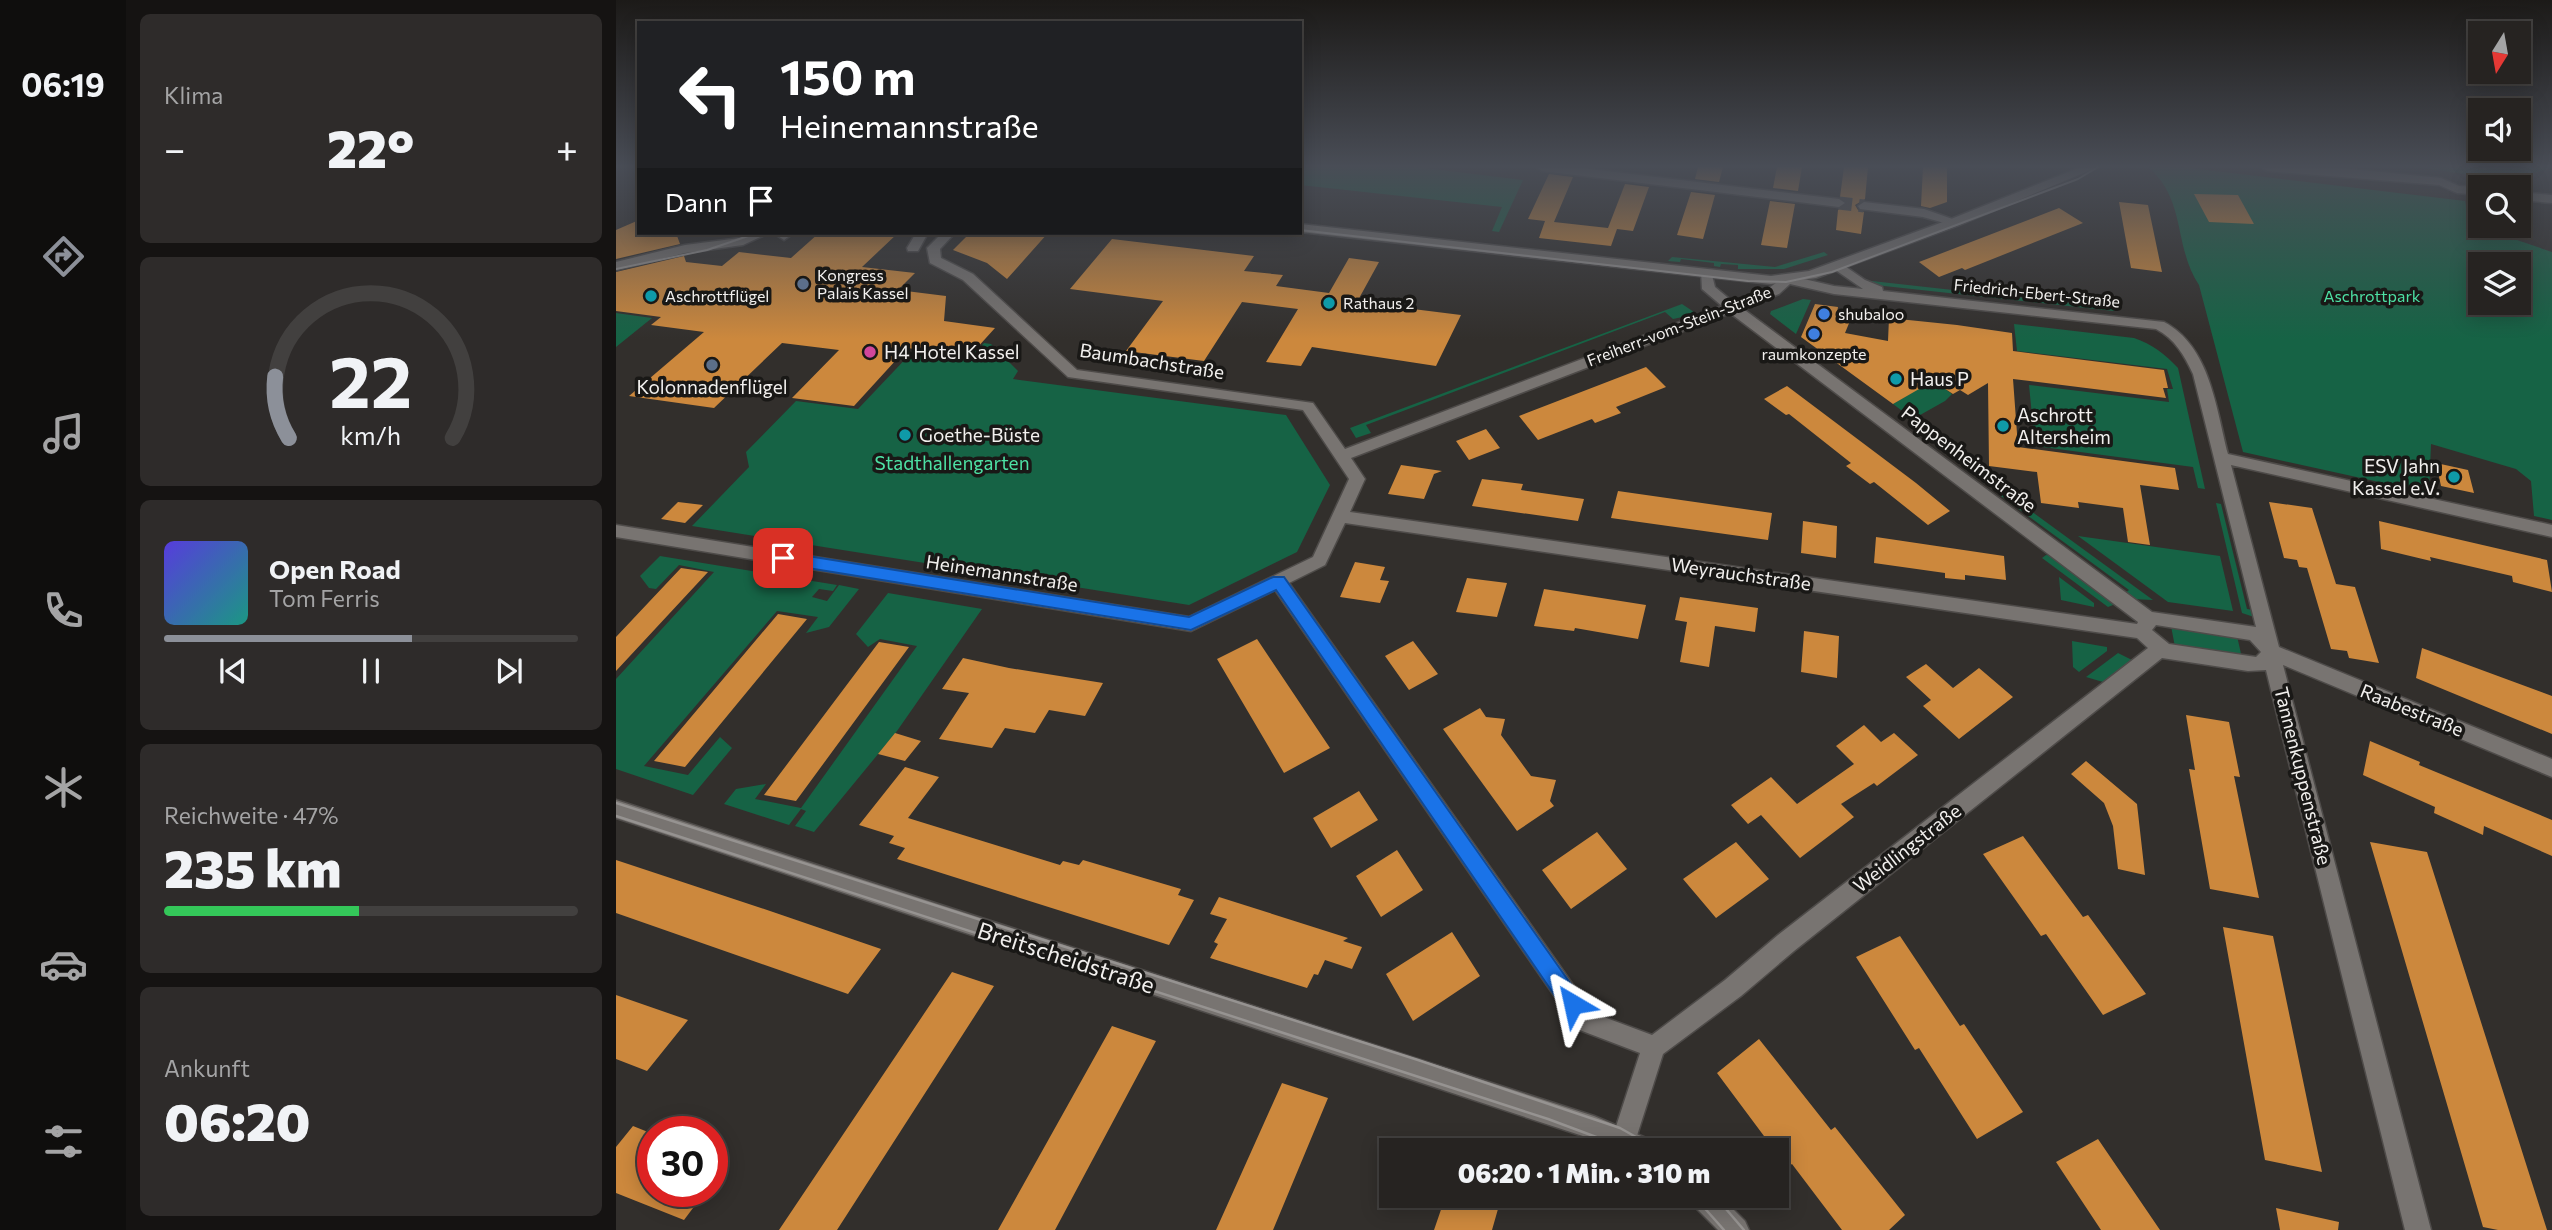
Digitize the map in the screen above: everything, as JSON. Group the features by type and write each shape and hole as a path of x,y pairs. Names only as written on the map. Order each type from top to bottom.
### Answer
{"street":[{"name":"Freiherr-vom-Stein-Straße","path":"1342,456 1774,290 1787,279 1844,270 1949,224"},
{"name":"Friedrich-Ebert-Straße","path":"1302,228 1706,274 1787,279 1834,290 2159,325 2171,330"},
{"path":"616,265 685,249 743,241 758,235"},
{"path":"913,248 921,235"},
{"name":"Baumbachstraße","path":"947,235 933,248 935,260 968,277 1073,374 1308,406 1357,479 1340,516"},
{"name":"Friedrich-Ebert-Straße","path":"1844,270 1871,289 1898,295"},
{"name":"Pappenheimstraße","path":"1706,274 1709,289 1731,307 2146,626"},
{"name":"Tannenkuppenstraße","path":"2171,330 2184,341 2200,373 2418,1230"},
{"path":"2222,458 2552,531"},
{"name":"Weyrauchstraße","path":"1340,516 2146,626 2166,620 2255,634 2273,652"},
{"name":"Heinemannstraße","path":"616,531 1191,624 1319,561 1340,516"},
{"path":"1278,581 1585,1021 1654,1047 1635,1138"},
{"path":"2146,626 2160,649 2260,665 2273,652"},
{"name":"Weidlingstraße","path":"1654,1047 1733,988 1786,943 2160,649"},
{"name":"Raabestraße","path":"2273,652 2552,768"},
{"name":"Breitscheidstraße","path":"618,813 1517,1103 1617,1138"},
{"path":"1714,1208 1736,1230"}],"green space":[{"path":"1495,224 1503,224 1499,232 1492,231"},
{"name":"Aschrottpark","path":"2178,224 2468,224 2468,238 2511,238 2552,252 2552,520 2534,516 2531,481 2516,469 2431,444 2429,493 2243,452 2199,285 2191,270"},
{"path":"1824,252 1828,255 1784,269 1738,269 1738,265 1721,264 1720,267 1714,266 1714,263 1681,259 1680,262 1668,261 1672,257 1775,267"},
{"path":"1863,280 2116,308 2114,311 1875,285"},
{"path":"1803,299 1811,300 1796,334 1770,314 1771,311"},
{"path":"1682,304 1697,314 1673,319 1665,312 1366,425 1371,433 1356,438 1350,428"},
{"path":"616,313 652,318 616,347"},
{"path":"2014,324 2134,338 2152,346 2168,358 2178,368 2205,489 2198,488 2193,467 2035,446 2029,385 2169,402 2167,389 2173,389 2167,369 2017,351"},
{"name":"Stadthallengarten","path":"984,343 991,344 1018,371 1013,379 1286,415 1330,485 1297,552 1189,605 692,526 749,467 746,452 796,401 858,409 913,351 960,357 968,349 978,350"},
{"path":"1933,380 1952,394 1945,401 1913,419 1893,404"},
{"path":"2001,489 2153,600 2132,599 2125,593 2129,590 2001,496"},
{"path":"2216,503 2221,504 2247,609 2253,610 2254,617 2242,613"},
{"path":"2078,536 2220,556 2233,611 2168,602"},
{"path":"2046,555 2055,556 2118,603 2108,607 2042,558"},
{"path":"660,556 837,585 833,591 819,589 812,597 827,601 839,585 859,589 829,627 806,633 818,617 777,611 644,766 688,775 720,737 732,748 693,795 616,769 616,679 714,572 679,565 656,589 649,588 640,576"},
{"path":"2059,577 2094,603 2094,607 2061,600"},
{"path":"888,593 982,609 897,731 814,832 795,826 806,811 801,809 789,825 724,804 736,789 766,784 755,799 801,808 917,646 880,639 868,647 856,634"},
{"path":"2171,626 2237,636 2242,658 2175,647"},
{"path":"2072,641 2107,647 2107,651 2079,672 2073,667"},
{"path":"2118,653 2132,660 2103,682 2086,677"}],"building":[{"path":"637,224 637,235 677,235 680,244 616,259 616,230"},
{"path":"1544,224 1608,228 1609,224 1635,224 1633,231 1617,229 1611,246 1539,238"},
{"path":"1680,224 1707,224 1703,239 1677,235"},
{"path":"1765,224 1791,224 1787,248 1761,245"},
{"path":"1837,224 1862,224 1861,234 1836,230"},
{"path":"2016,224 2079,224 1965,270 1962,268 1939,277 1919,262"},
{"path":"2123,224 2152,224 2162,272 2131,268"},
{"path":"817,235 896,235 862,267 915,273 898,290 946,296 944,321 995,328 976,349 967,347 960,355 907,348 854,406 792,398 839,350 782,343 714,408 629,396 704,332 651,325 661,317 616,311 616,272 684,256 686,262 722,266 739,252 791,258"},
{"path":"968,235 1046,235 1007,279 987,263 953,250"},
{"name":"Rathaus 2","path":"1112,239 1254,256 1244,271 1283,275 1276,286 1329,293 1349,258 1379,262 1357,302 1461,315 1436,366 1312,347 1301,366 1266,362 1298,309 1242,302 1204,361 1126,351 1163,301 1070,289"},
{"path":"1815,304 1838,307 1837,313 1852,316 1845,333 1888,341 1889,318 1957,325 2012,333 2013,351 2164,370 2168,388 2163,388 2166,398 2013,379 2018,447 2175,468 2179,490 2140,485 2150,545 2128,542 2123,508 2078,502 2079,508 2041,503 2037,472 1989,466 1988,383 1968,395 1960,390 1953,394 1933,381 1893,404 1801,337"},
{"path":"1646,367 1666,387 1616,407 1621,413 1595,423 1592,419 1538,440 1519,416"},
{"path":"1787,386 1950,511 1928,525 1874,482 1870,484 1846,466 1851,463 1789,414 1786,415 1764,399"},
{"path":"1486,429 1500,448 1469,460 1456,441"},
{"name":"ESV Jahn Kassel e.V.","path":"2436,463 2468,470 2474,493 2441,486"},
{"path":"1401,465 1442,471 1434,474 1424,499 1388,494"},
{"path":"1482,479 1523,484 1521,490 1584,499 1578,521 1472,506"},
{"path":"1618,491 1772,513 1768,540 1611,518"},
{"path":"678,502 703,505 685,523 661,519"},
{"path":"2269,502 2312,508 2336,584 2355,587 2379,663 2349,658 2347,651 2331,649 2307,568 2299,567 2297,560 2284,558"},
{"path":"1803,521 1837,526 1836,558 1801,553"},
{"path":"2379,521 2547,560 2552,592 2513,582 2512,576 2381,549"},
{"path":"1876,537 2004,556 2006,580 1965,575 1965,580 1945,578 1945,573 1874,563"},
{"path":"1355,562 1385,567 1380,580 1389,581 1380,603 1340,597"},
{"path":"681,568 708,572 616,671 616,637"},
{"path":"1467,578 1507,583 1497,617 1456,612"},
{"path":"1544,589 1646,605 1638,639 1575,628 1574,631 1534,626"},
{"path":"1680,597 1758,608 1755,632 1715,626 1709,667 1680,662 1687,622 1675,620"},
{"path":"778,614 807,619 685,767 654,761"},
{"path":"1804,631 1839,636 1837,678 1801,672"},
{"path":"1257,639 1330,748 1284,773 1217,659"},
{"path":"1413,641 1438,674 1409,690 1385,656"},
{"path":"879,642 909,647 796,801 764,795"},
{"path":"2422,648 2552,696 2552,734 2416,678"},
{"path":"963,658 1103,683 1085,716 1049,710 1035,733 1005,728 992,748 939,739 969,693 942,689"},
{"path":"1926,664 1953,688 1979,668 2013,697 1959,739 1923,706 1931,700 1906,677"},
{"path":"1480,708 1486,717 1505,719 1501,735 1531,776 1556,780 1550,801 1554,806 1517,831 1443,729"},
{"path":"2186,715 2229,722 2240,777 2234,776 2259,898 2210,889 2189,769 2195,770"},
{"path":"1864,725 1881,742 1894,733 1918,755 1877,786 1874,783 1841,804 1854,817 1800,858 1761,815 1748,824 1731,805 1771,777 1797,804 1854,764 1836,746"},
{"path":"895,733 921,741 905,761 878,754"},
{"path":"2370,741 2420,762 2419,765 2552,820 2552,856 2484,826 2483,835 2434,813 2435,807 2363,775"},
{"path":"2086,761 2137,804 2145,875 2118,869 2113,826 2104,803 2071,774"},
{"path":"905,767 939,777 908,818 1060,865 1063,861 1079,865 1083,860 1181,889 1178,895 1194,900 1169,945 897,859 905,848 889,843 894,836 859,825"},
{"path":"1359,791 1378,820 1331,848 1313,818"},
{"path":"1597,832 1627,869 1571,909 1542,870"},
{"path":"2023,836 2083,917 2088,915 2146,994 2103,1015 2046,934 2041,936 1983,854"},
{"path":"1736,842 1769,879 1716,918 1683,879"},
{"path":"2370,842 2427,852 2547,1230 2498,1230 2483,1227"},
{"path":"1397,850 1423,890 1381,917 1356,876"},
{"path":"616,860 881,949 848,994 616,913"},
{"path":"1219,897 1348,938 1343,941 1362,947 1352,969 1325,960 1318,975 1314,974 1307,988 1210,958 1218,944 1214,942 1227,919 1210,914"},
{"path":"2223,927 2273,936 2322,1172 2265,1160"},
{"path":"1452,932 1480,976 1413,1021 1386,974"},
{"path":"1900,936 1960,1026 1964,1024 2023,1112 1977,1139 1919,1048 1915,1050 1856,957"},
{"path":"952,972 994,986 837,1230 779,1230"},
{"path":"616,995 688,1020 647,1071 616,1059"},
{"path":"1112,1026 1156,1041 1055,1230 998,1230"},
{"path":"1759,1039 1831,1130 1835,1127 1905,1215 1889,1230 1842,1230 1792,1164 1789,1166 1789,1138 1765,1138 1717,1073"},
{"path":"1282,1083 1328,1098 1273,1230 1216,1230"},
{"path":"633,1126 637,1128 637,1201 616,1193 616,1147"},
{"path":"2098,1139 2160,1230 2101,1230 2056,1162"},
{"path":"651,1207 694,1207 684,1220"},
{"path":"1442,1208 1498,1208 1492,1230 1434,1230"},
{"path":"2276,1208 2339,1222 2338,1230 2280,1230"}],"tram line":[{"path":"1302,230 1748,281 1786,282 1832,272 1958,224"},
{"path":"616,269 707,250 751,235"},
{"path":"616,803 1418,1060 1620,1128 1638,1138"},
{"path":"616,816 1548,1119 1599,1138"},
{"path":"1705,1208 1724,1230"},
{"path":"1725,1208 1744,1230"}],"place":[{"name":"Kongress Palais Kassel","path":"803,284"},
{"name":"Aschrottflügel","path":"651,296"},
{"name":"Rathaus 2","path":"1329,303"},
{"name":"shubaloo","path":"1824,314"},
{"name":"raumkonzepte","path":"1814,334"},
{"name":"H4 Hotel Kassel","path":"870,352"},
{"name":"Kolonnadenflügel","path":"712,365"},
{"name":"Haus P","path":"1896,379"},
{"name":"Aschrott Altersheim","path":"2003,426"},
{"name":"Goethe-Büste","path":"905,435"},
{"name":"ESV Jahn Kassel e.V.","path":"2454,477"}],"route":[{"path":"783,558 1191,624 1278,581 1573,1004"}]}
